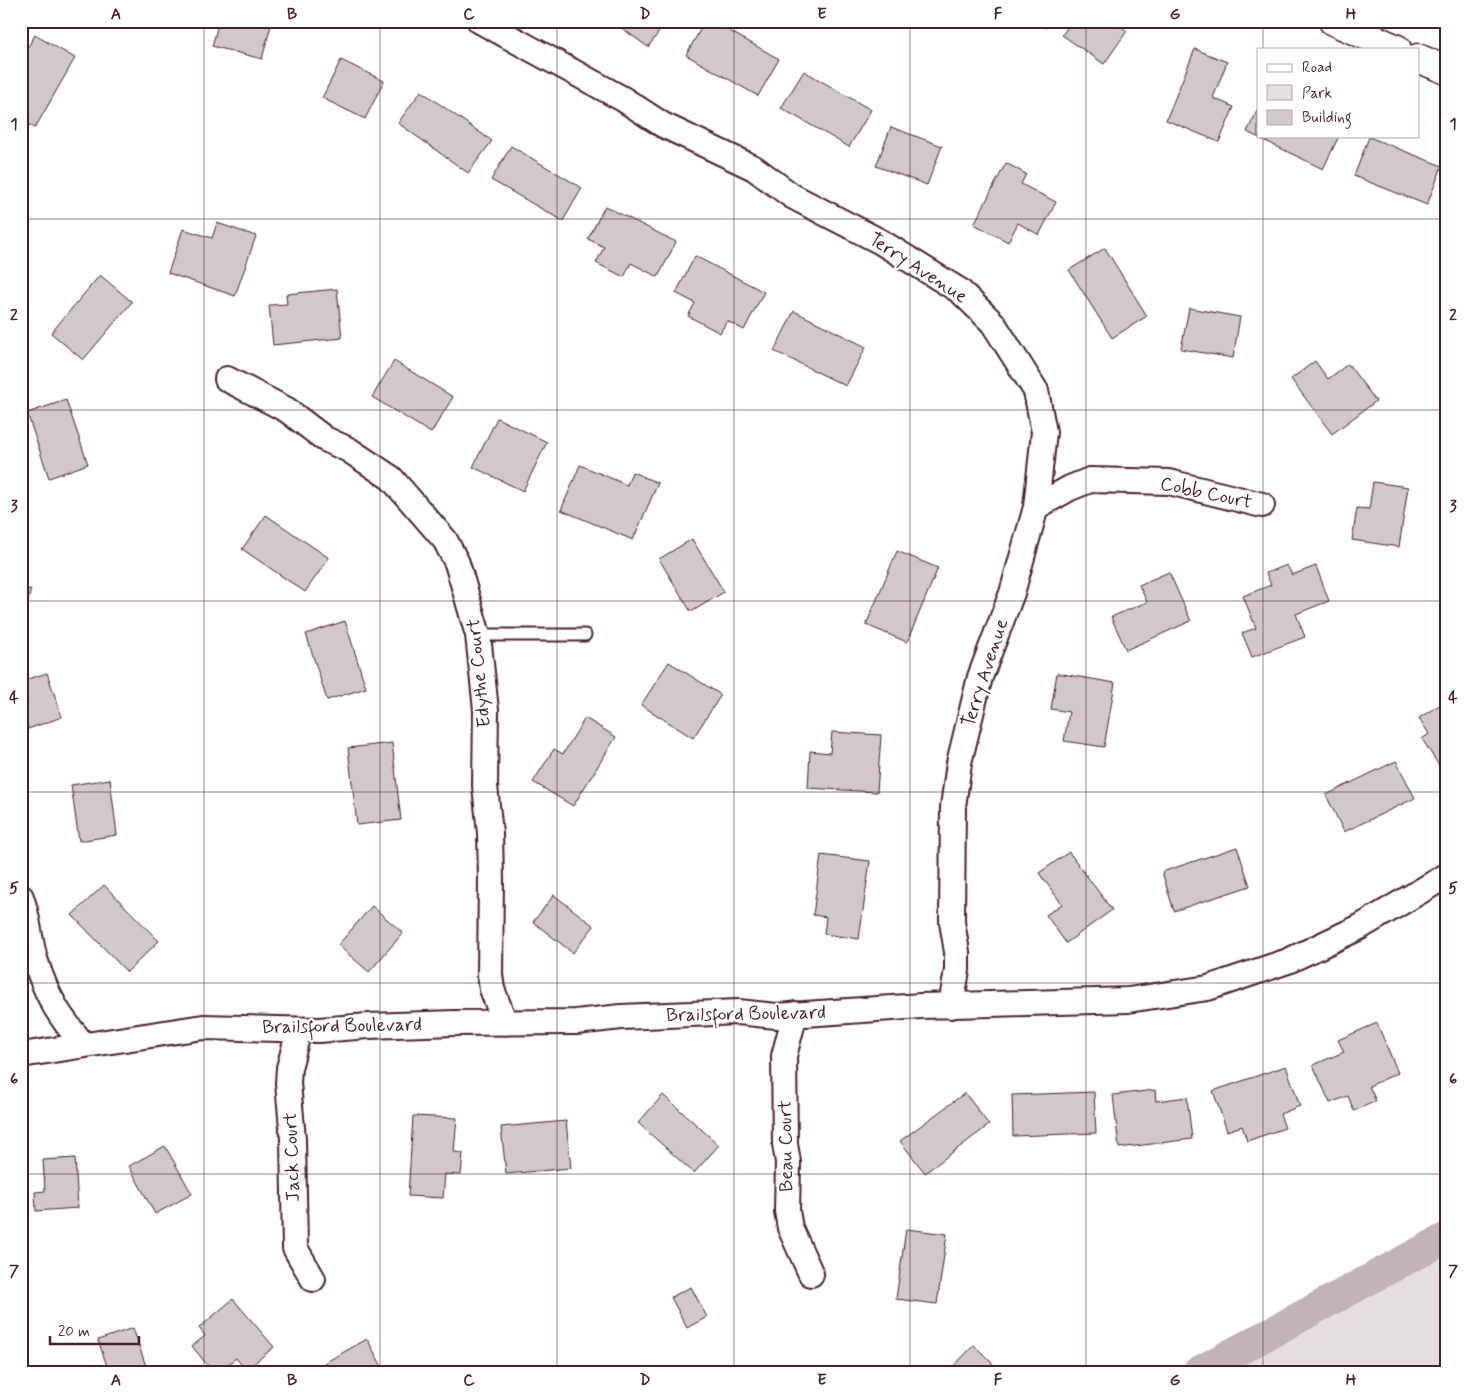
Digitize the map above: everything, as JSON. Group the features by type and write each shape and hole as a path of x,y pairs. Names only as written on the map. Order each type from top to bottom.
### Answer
{"main road":[{"path":"1333,21 1394,48"},
{"path":"1420,59 1446,70"}],"street":[{"name":"Terry Avenue","path":"480,21 577,76 623,98 663,125 754,168 792,196 881,242 960,292 993,323 1036,391 1044,432 1036,506 1012,593 980,677 959,763 953,807 952,922 957,952 957,970 951,1006"},
{"name":"Edythe Court","path":"227,379 287,410 325,439 349,450 391,478 445,540 457,563 478,635 486,710 485,786 490,833 491,880 490,975 492,988 505,1023"},
{"name":"Cobb Court","path":"1036,506 1090,480 1169,482 1262,504"},
{"name":"Brailsford Boulevard","path":"21,1055 203,1027 299,1030 454,1022 576,1022 621,1017 738,1012 776,1016 818,1011 852,1012 921,1006 1128,1000 1208,988 1288,961 1360,928 1446,876"},
{"path":"21,897 35,961 53,1006 61,1020 84,1045"},
{"name":"Beau Court","path":"795,1014 784,1056 784,1144 788,1162 787,1212 793,1237 811,1274"},
{"name":"Jack Court","path":"299,1030 289,1068 288,1083 293,1139 295,1248 313,1280"}],"lane":[{"path":"478,635 585,635"}],"green space":[{"path":"1446,1238 1446,1372 1198,1372"}],"building":[{"path":"219,21 272,21 262,59 212,46"},
{"path":"612,21 667,21 648,47"},
{"path":"705,21 712,21 779,59 758,96 686,55"},
{"path":"1034,21 1049,21 1045,28"},
{"path":"1072,21 1114,21 1127,31 1104,64 1062,35"},
{"path":"35,35 75,58 35,128 21,121 21,58"},
{"path":"1195,49 1227,62 1213,98 1234,107 1219,142 1166,120"},
{"path":"341,60 384,81 365,119 322,98"},
{"path":"804,71 871,110 849,147 781,108"},
{"path":"421,91 492,141 468,173 398,123"},
{"path":"1257,111 1257,137 1247,132"},
{"path":"891,127 942,146 927,185 876,166"},
{"path":"1259,138 1338,138 1323,169"},
{"path":"1369,138 1442,166 1427,205 1354,176"},
{"path":"511,146 582,188 563,221 491,180"},
{"path":"1006,163 1026,174 1021,184 1056,202 1039,235 1018,223 1008,242 974,224"},
{"path":"605,206 676,242 658,277 631,263 624,277 596,263 604,247 588,239"},
{"path":"217,223 256,236 235,296 168,273 183,229 212,238"},
{"path":"1105,248 1147,316 1112,338 1069,270"},
{"path":"695,256 764,292 744,330 727,321 720,333 688,316 695,303 676,293"},
{"path":"100,275 132,302 83,360 51,333"},
{"path":"337,289 342,338 273,345 269,305 287,304 286,294"},
{"path":"1189,308 1240,317 1233,358 1181,349"},
{"path":"794,311 866,347 846,386 774,351"},
{"path":"394,361 453,397 431,433 372,397"},
{"path":"1315,361 1328,379 1348,364 1376,401 1332,434 1291,379"},
{"path":"66,400 88,464 49,478 27,413"},
{"path":"497,418 547,442 523,491 473,467"},
{"path":"580,465 627,485 632,472 658,483 633,540 561,510"},
{"path":"1373,482 1408,487 1399,547 1352,540 1357,508 1369,509"},
{"path":"266,515 329,558 305,592 242,549"},
{"path":"692,539 724,592 691,612 659,559"},
{"path":"897,551 938,568 907,642 866,625"},
{"path":"1287,565 1292,575 1316,566 1329,601 1296,614 1305,637 1252,657 1242,633 1256,628 1243,596 1271,585 1266,573"},
{"path":"1169,572 1191,621 1126,650 1111,617 1147,602 1139,585"},
{"path":"21,587 31,590 21,624"},
{"path":"345,621 366,688 327,700 306,634"},
{"path":"669,662 721,695 693,738 641,705"},
{"path":"47,673 62,717 28,729 21,710 21,681"},
{"path":"1057,673 1115,683 1104,747 1064,741 1069,712 1051,709"},
{"path":"1441,704 1446,712 1446,770 1443,772 1422,739 1429,734 1419,718"},
{"path":"585,718 616,737 573,806 533,782 554,749 563,754"},
{"path":"832,732 881,735 877,792 808,788 810,751 830,753"},
{"path":"392,743 401,820 357,825 348,748"},
{"path":"1396,761 1415,798 1344,832 1326,795"},
{"path":"110,779 117,835 79,841 71,785"},
{"path":"1237,847 1250,886 1174,911 1162,872"},
{"path":"1069,852 1112,910 1066,943 1046,915 1062,904 1039,873"},
{"path":"821,855 870,861 859,939 824,934 826,917 813,915"},
{"path":"104,885 159,941 127,972 72,915"},
{"path":"554,895 594,926 573,953 533,922"},
{"path":"372,906 403,933 369,972 338,945"},
{"path":"1377,1023 1398,1073 1369,1086 1376,1101 1354,1111 1348,1096 1330,1103 1313,1065 1344,1052 1338,1040"},
{"path":"1286,1066 1300,1106 1280,1114 1285,1128 1247,1141 1242,1126 1227,1131 1213,1091"},
{"path":"1155,1090 1156,1101 1187,1097 1192,1139 1119,1148 1113,1095"},
{"path":"1094,1092 1096,1133 1013,1136 1012,1095"},
{"path":"965,1093 989,1125 925,1173 900,1141"},
{"path":"663,1095 719,1145 694,1173 638,1123"},
{"path":"413,1116 457,1118 454,1152 463,1153 461,1175 445,1174 443,1198 408,1196"},
{"path":"566,1121 571,1168 506,1174 501,1127"},
{"path":"165,1146 192,1194 155,1214 129,1166"},
{"path":"75,1158 78,1208 36,1211 35,1192 45,1191 43,1160"},
{"path":"906,1229 947,1234 937,1304 896,1299"},
{"path":"691,1287 707,1317 687,1328 671,1297"},
{"path":"233,1299 274,1347 246,1370 236,1358 219,1372 213,1372 192,1346 205,1336 199,1328"},
{"path":"133,1328 148,1372 109,1372 98,1340"},
{"path":"367,1339 385,1372 313,1372 312,1370"},
{"path":"974,1345 1001,1372 948,1372"}],"waterway":[{"path":"1198,1372 1446,1238"}]}
